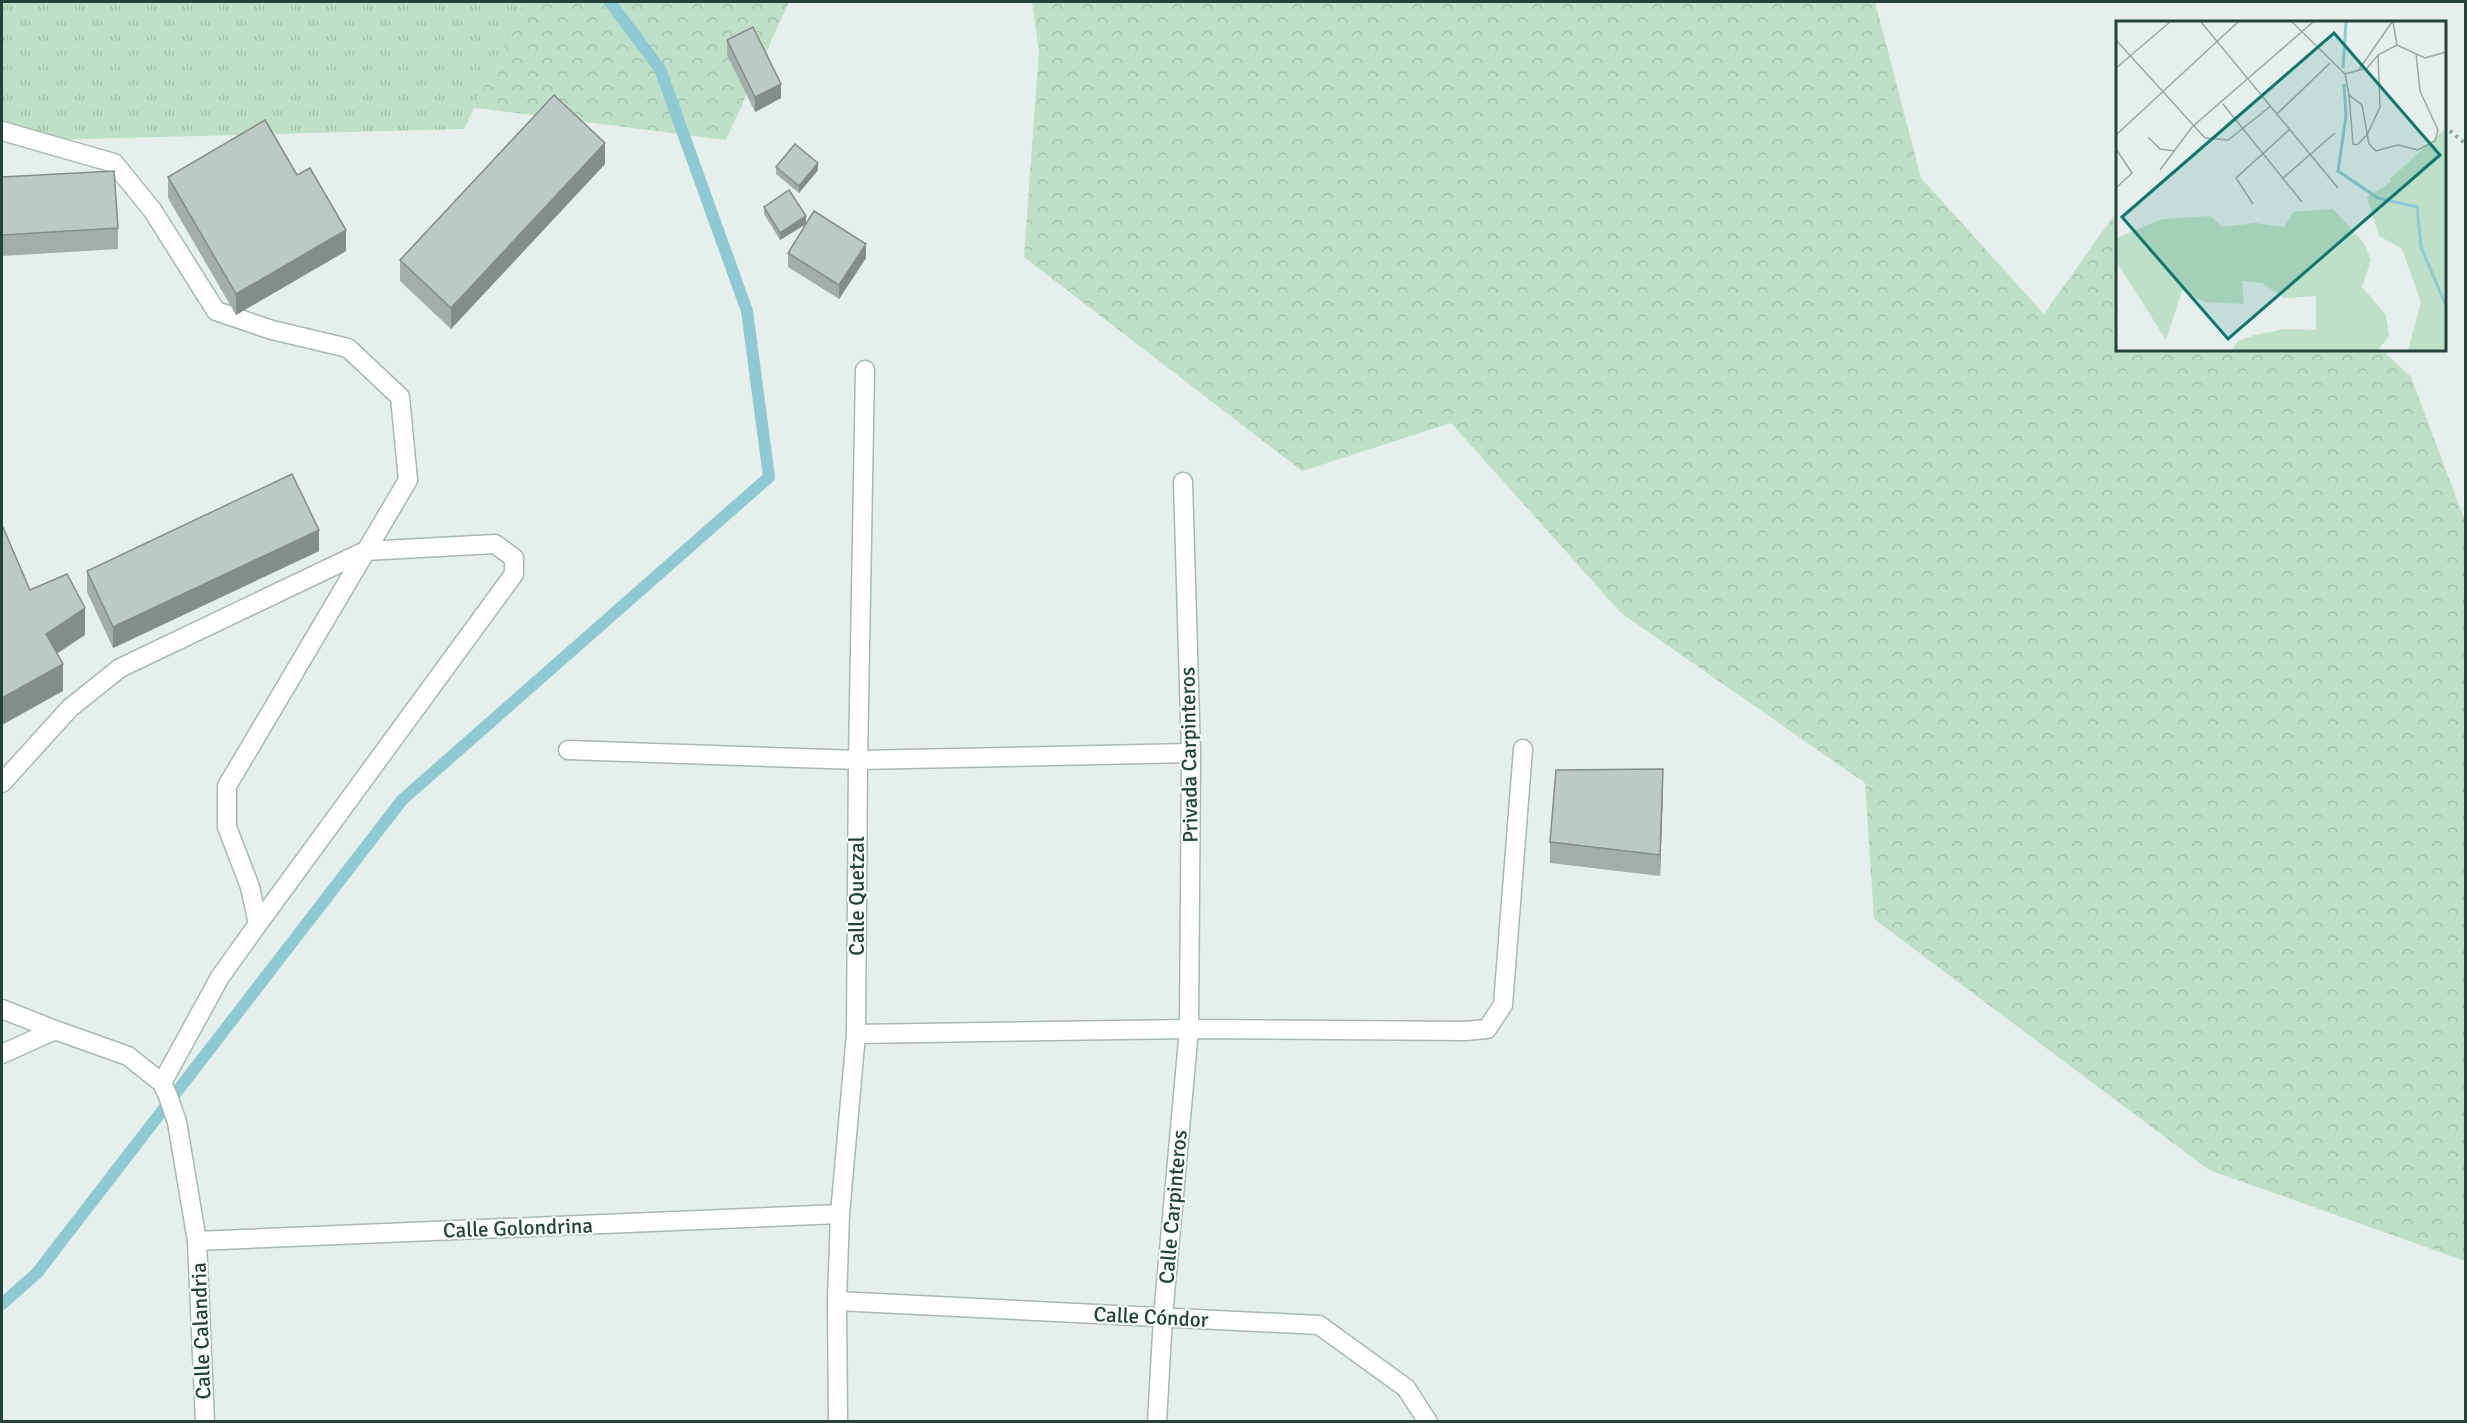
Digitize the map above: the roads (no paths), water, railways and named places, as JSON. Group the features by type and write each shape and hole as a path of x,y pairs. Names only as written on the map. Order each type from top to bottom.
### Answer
{"street":[{"path":"2,131 114,164 153,211 216,311 272,330 348,348 400,397 408,480 227,786 227,828 250,888 258,924"},
{"name":"Calle Quetzal","path":"838,1422 837,1301 840,1214 856,1034 865,370"},
{"name":"Privada Carpinteros","path":"1183,482 1191,753 1189,1029"},
{"path":"2,783 70,708 120,668 365,551 495,543 514,558 514,574 220,977 165,1090 128,1056 2,1008"},
{"path":"856,1034 1189,1029 1465,1031 1487,1029 1503,1005 1523,749"},
{"path":"568,750 858,760 1191,753"},
{"name":"Calle Carpinteros","path":"1156,1422 1163,1317 1189,1029"},
{"path":"2,1054 55,1030"},
{"name":"Calle Calandria","path":"165,1090 177,1122 197,1241 205,1422"},
{"name":"Calle Golondrina","path":"197,1241 840,1214"},
{"name":"Calle Cóndor","path":"837,1301 1319,1325 1406,1388 1428,1422"}],"waterway":[{"path":"2,1304 37,1273 402,800 769,477 747,311 660,69 610,2"}]}
